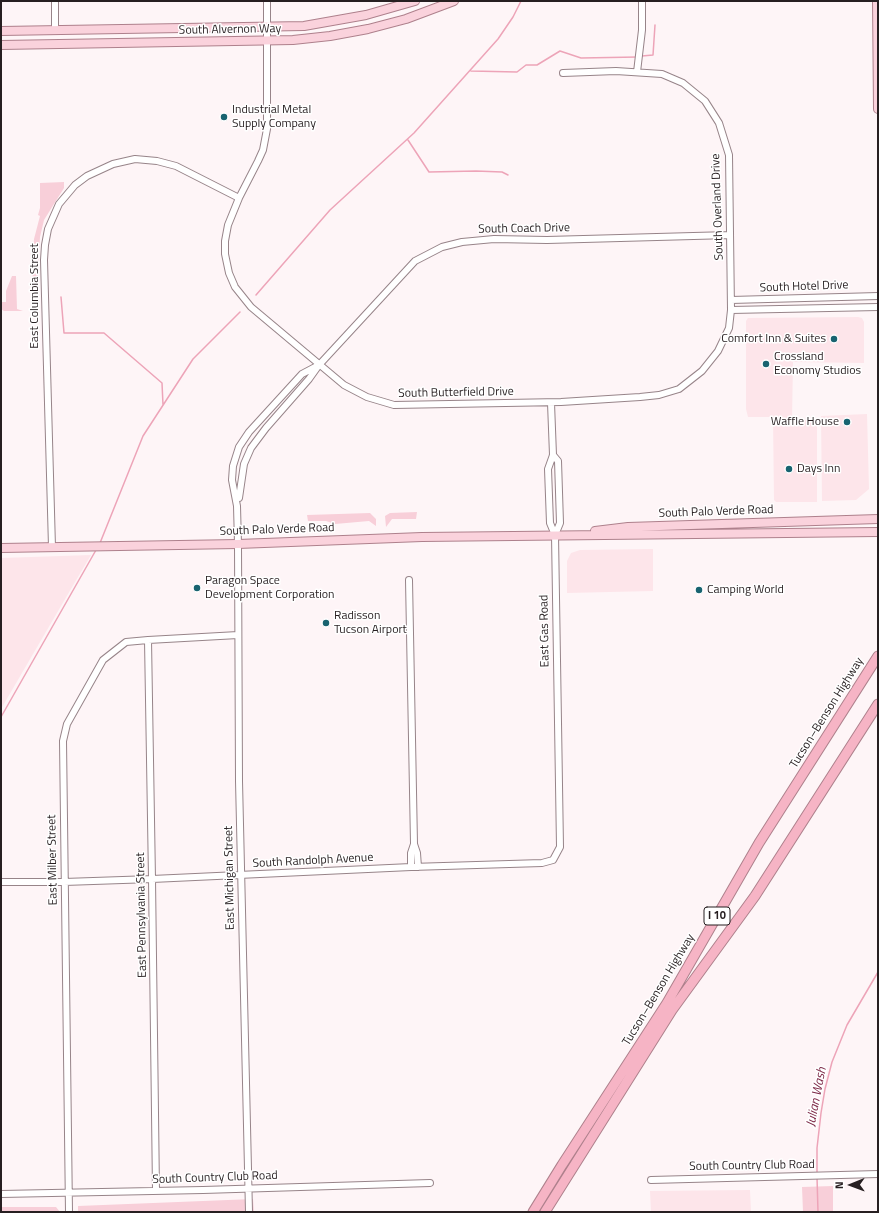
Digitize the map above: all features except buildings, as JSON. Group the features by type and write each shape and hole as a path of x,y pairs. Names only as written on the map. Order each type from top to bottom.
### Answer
{"highway":[{"name":"Tucson–Benson Highway","path":"533,1212 667,1003 759,843 878,656"},
{"name":"Tucson–Benson Highway","path":"545,1212 672,1010 755,896 878,704"}],"main road":[{"name":"South Alvernon Way","path":"1,30 304,26 347,19 386,10 415,1"},
{"name":"South Alvernon Way","path":"1,45 267,42 324,37 355,32 400,20 454,1"},
{"path":"877,1 878,109"},
{"name":"South Palo Verde Road","path":"554,535 628,527 878,519"},
{"path":"657,534 662,530 693,529 711,525"},
{"name":"South Palo Verde Road","path":"1,548 238,544 422,537 878,532"}],"street":[{"path":"55,1 55,30"},
{"path":"239,198 258,161 266,138 268,114 267,1"},
{"path":"637,72 642,30 642,1"},
{"name":"South Overland Drive","path":"563,73 616,71 662,74 683,83 705,101 719,123 730,155 731,300"},
{"name":"East Columbia Street","path":"52,547 44,260 48,229 59,204 75,185 87,176 113,164 135,159 157,161 176,166 239,198"},
{"name":"South Butterfield Drive","path":"239,198 230,218 226,241 226,261 232,280 240,295 250,307 344,385 367,397 394,405 551,403 659,395 680,388 702,371 718,351 728,328 731,300"},
{"name":"South Coach Drive","path":"237,506 244,464 249,453 267,427 304,385 319,365 415,261 442,247 462,242 500,239 547,240 730,235"},
{"name":"South Hotel Drive","path":"731,300 878,296"},
{"path":"731,310 738,303 764,303 779,299"},
{"name":"South Hotel Drive","path":"731,310 878,307"},
{"name":"South Coach Drive","path":"238,544 237,506 232,480 233,466 239,447 249,432 302,374 319,365"},
{"name":"East Gas Road","path":"551,403 553,455 548,469 550,523 554,535 560,847 553,860"},
{"path":"239,447 249,453"},
{"path":"553,455 558,461 560,522 554,535"},
{"name":"East Michigan Street","path":"238,544 240,875 249,1212"},
{"path":"409,580 414,844 417,853 414,867"},
{"name":"East Milber Street","path":"69,1212 63,742 66,724 103,660 126,642 238,635"},
{"name":"East Pennsylvania Street","path":"148,640 156,1191"},
{"name":"South Randolph Avenue","path":"1,882 64,882 414,867 542,864 553,860"},
{"name":"South Country Club Road","path":"651,1180 878,1174"},
{"name":"South Country Club Road","path":"1,1194 430,1184"}],"shaded area":[{"path":"64,182 64,188 44,220 40,237 38,308 34,308 32,265 34,239 40,216 38,215 40,208 40,183"},
{"path":"12,276 16,276 17,309 23,311 4,311 1,309 1,302 6,302 6,291"},
{"path":"748,318 862,318 864,322 864,363 793,362 792,420 817,420 817,502 776,502 774,500 773,417 748,417 746,409 746,321"},
{"path":"867,414 869,489 856,500 822,501 821,416"},
{"path":"417,512 416,519 392,519 386,527 385,516 390,513"},
{"path":"370,513 376,519 376,526 369,521 335,524 326,521 308,521 307,515"},
{"path":"653,549 653,591 567,593 567,561 571,553 580,550"},
{"path":"91,555 75,582 1,709 1,558"},
{"path":"833,1186 833,1212 803,1212 802,1187"},
{"path":"750,1190 751,1212 651,1212 650,1191"},
{"path":"253,1199 254,1212 78,1212 78,1206"},
{"path":"1,1207 56,1207 60,1212 1,1212"}],"waterway":[{"path":"256,295 330,210 414,133 498,39 513,17 521,1"},
{"path":"642,56 653,55 655,25"},
{"path":"471,71 517,72 526,65 537,65 560,51 581,58 638,57"},
{"path":"408,140 429,172 476,171 502,172 508,175"},
{"path":"61,297 64,333 104,333 162,383 163,405"},
{"path":"100,543 143,436 193,359 240,312"},
{"path":"1,717 96,550"},
{"name":"Julian Wash","path":"817,1173 817,1148 821,1113 832,1062 847,1025 878,972"},
{"name":"Julian Wash","path":"817,1177 818,1212"}],"place":[{"name":"Industrial Metal Supply Company","path":"224,117"},
{"name":"Comfort Inn & Suites","path":"834,339"},
{"name":"Crossland Economy Studios","path":"766,364"},
{"name":"Waffle House","path":"847,422"},
{"name":"Days Inn","path":"789,469"},
{"name":"Paragon Space Development Corporation","path":"197,588"},
{"name":"Camping World","path":"699,590"},
{"name":"Radisson Tucson Airport","path":"326,623"}]}
